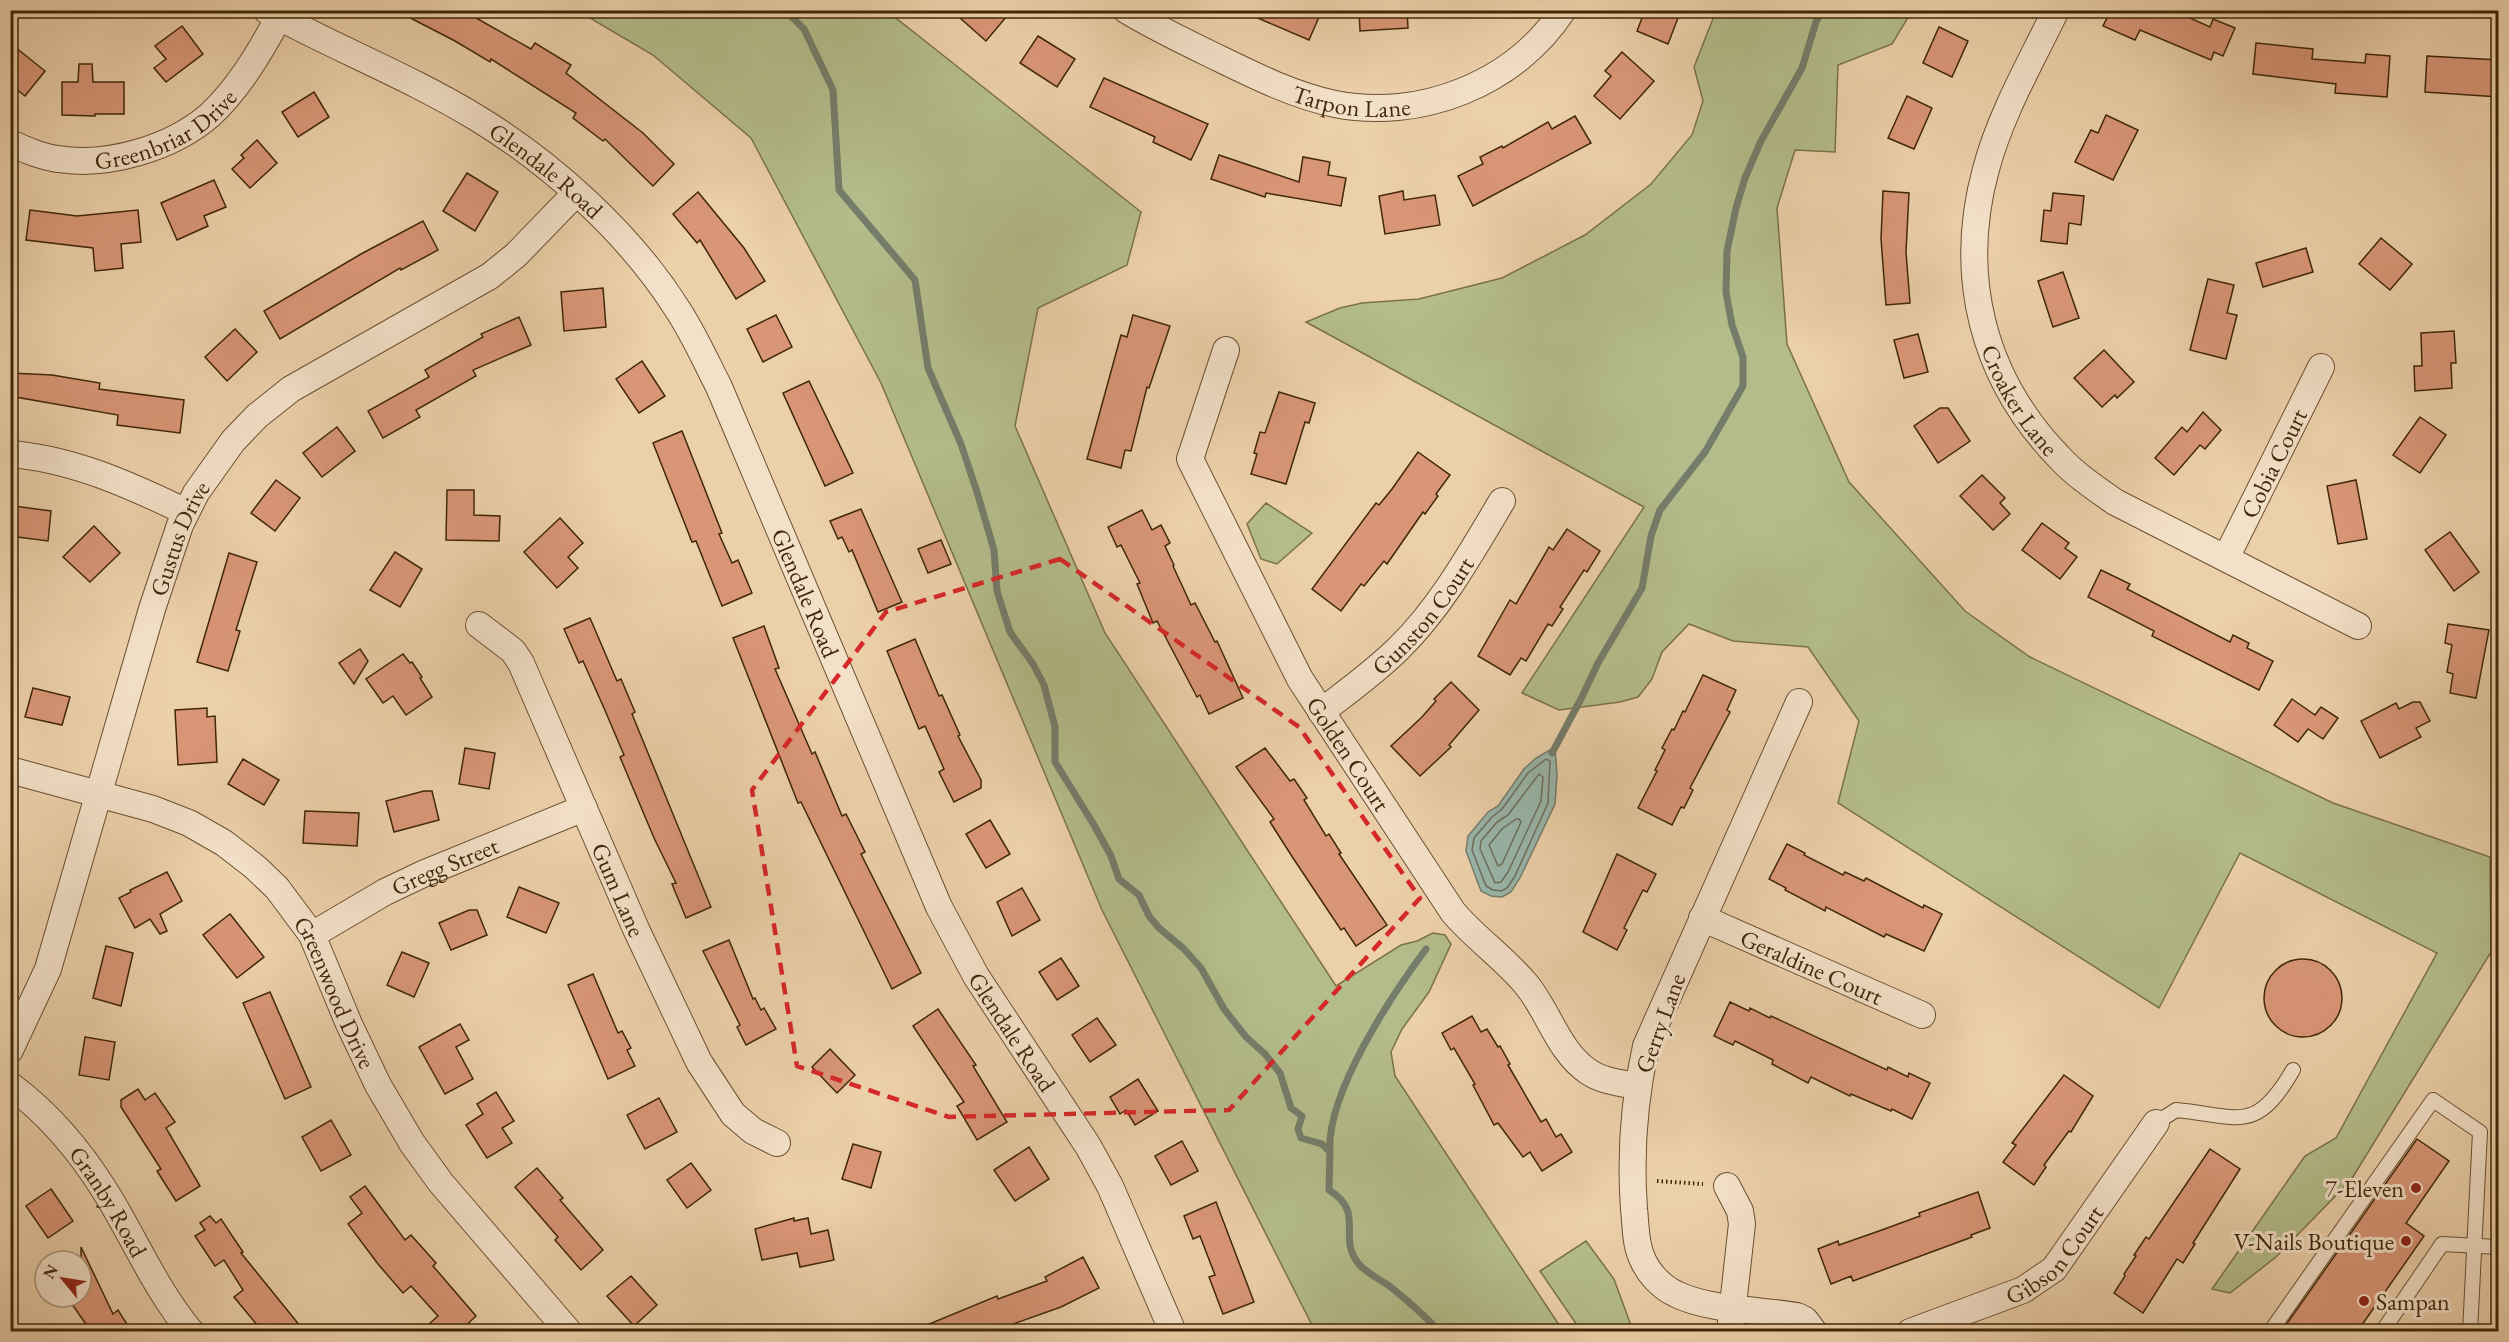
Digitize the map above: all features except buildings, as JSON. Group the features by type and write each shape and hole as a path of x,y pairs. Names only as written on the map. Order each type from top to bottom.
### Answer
{"street":[{"name":"Tarpon Lane","path":"1126,10 1149,24 1243,70 1301,95 1336,104 1372,108 1408,106 1444,99 1478,86 1504,70 1534,45 1563,10"},
{"name":"Croaker Lane","path":"2056,10 1996,136 1978,199 1973,238 1974,279 1981,318 1990,349 2006,386 2027,420 2058,457 2115,502 2358,626"},
{"name":"Greenbriar Drive","path":"10,143 43,155 81,161 127,155 176,137 208,116 222,102 262,48 272,14"},
{"name":"Glendale Road","path":"272,14 474,116 524,149 576,193 647,267 676,307 701,350 718,387 939,907 976,976 1088,1146 1105,1176 1129,1226 1164,1329"},
{"name":"Gustus Drive","path":"10,1050 48,969 152,609 186,512 207,475 233,441 257,416 291,389 454,299 490,276 516,255 576,193"},
{"name":"Golden Court","path":"1226,350 1191,452 1192,466 1300,679 1453,912 1527,986 1573,1056 1589,1072 1612,1081 1637,1086"},
{"name":"Cobia Court","path":"2226,558 2321,367"},
{"path":"10,454 55,461 97,473 186,512"},
{"name":"Gunston Court","path":"1321,712 1369,675 1401,646 1439,598 1477,543 1502,501"},
{"name":"Gum Lane","path":"478,625 513,651 521,663 636,929 699,1062 732,1114 748,1128 777,1143"},
{"name":"Gerry Lane","path":"1731,1320 1676,1294 1660,1284 1647,1269 1636,1240 1632,1179 1637,1086 1646,1046 1799,702"},
{"name":"Greenwood Drive","path":"10,770 153,809 189,824 224,843 277,888 312,935 349,1024 378,1085 412,1143 441,1183 569,1332"},
{"name":"Gregg Street","path":"312,935 375,897 424,873 584,808"},
{"name":"Geraldine Court","path":"1702,918 1922,1015"},
{"name":"Granby Road","path":"10,1085 43,1112 76,1150 105,1191 152,1276 191,1332"},
{"name":"Gibson Court","path":"1910,1332 2023,1290 2055,1269 2156,1123"},
{"path":"1727,1186 1740,1211 1742,1224 1731,1320 1797,1317 1805,1320 1814,1332"}],"lane":[{"path":"2156,1123 2176,1110 2235,1119 2253,1114 2273,1100 2293,1070"},
{"path":"2270,1332 2433,1101 2480,1132 2470,1332"},
{"path":"2382,1332 2442,1244 2499,1247"}],"path":[{"path":"1632,1179 1727,1186"}],"highlighted area":[{"path":"1060,559 1299,727 1420,898 1229,1110 949,1117 797,1066 752,790 886,612"}],"green space":[{"path":"578,11 887,11 1141,212 1127,265 1038,308 1015,426 1105,633 1336,986 1401,945 1417,941 1433,933 1445,935 1451,944 1429,992 1402,1029 1391,1052 1395,1076 1563,1331 1315,1331 1102,910 881,383 751,138 653,55"},
{"path":"1716,11 1912,11 1892,44 1838,65 1835,152 1795,150 1777,208 1787,344 1849,482 1965,611 2030,657 2333,803 2490,857 2491,952 2351,1180 2276,1257 2230,1293 2212,1289 2305,1156 2336,1138 2437,953 2240,853 2159,1008 1838,803 1859,721 1808,647 1733,641 1689,624 1662,652 1652,679 1638,697 1620,702 1559,710 1522,693 1644,507 1306,322 1340,308 1362,303 1419,299 1502,278 1585,235 1651,184 1692,135 1703,101 1694,67"},
{"path":"1266,503 1312,533 1277,564 1261,559 1247,524"},
{"path":"1586,1241 1614,1279 1633,1331 1581,1331 1540,1271"}],"water":[{"path":"1555,747 1557,775 1555,804 1511,892 1502,897 1491,896 1481,891 1466,851 1468,836 1488,812 1498,806 1524,769 1536,758"}],"waterway":[{"path":"785,10 804,29 833,90 839,190 915,280 928,368 961,444 977,492 994,550 997,591 1010,632 1033,664 1044,685 1055,727 1055,762 1111,856 1119,879 1139,895 1149,916 1159,928 1183,948 1201,968 1224,1009 1246,1037 1265,1054 1280,1073 1291,1108 1302,1116 1298,1129 1301,1138 1322,1144 1330,1152 1329,1190 1346,1207 1349,1216 1352,1253 1358,1263 1388,1285 1440,1332"},
{"path":"1552,753 1598,663 1642,588 1651,536 1660,510 1705,452 1743,386 1743,357 1732,325 1726,292 1727,251 1736,208 1745,178 1761,141 1802,68 1822,10"},
{"path":"1330,1152 1338,1102 1349,1075 1379,1019 1426,949"}],"place":[{"name":"7-Eleven","path":"2416,1188"},
{"name":"V-Nails Boutique","path":"2406,1241"},
{"name":"Sampan","path":"2364,1301"}]}
